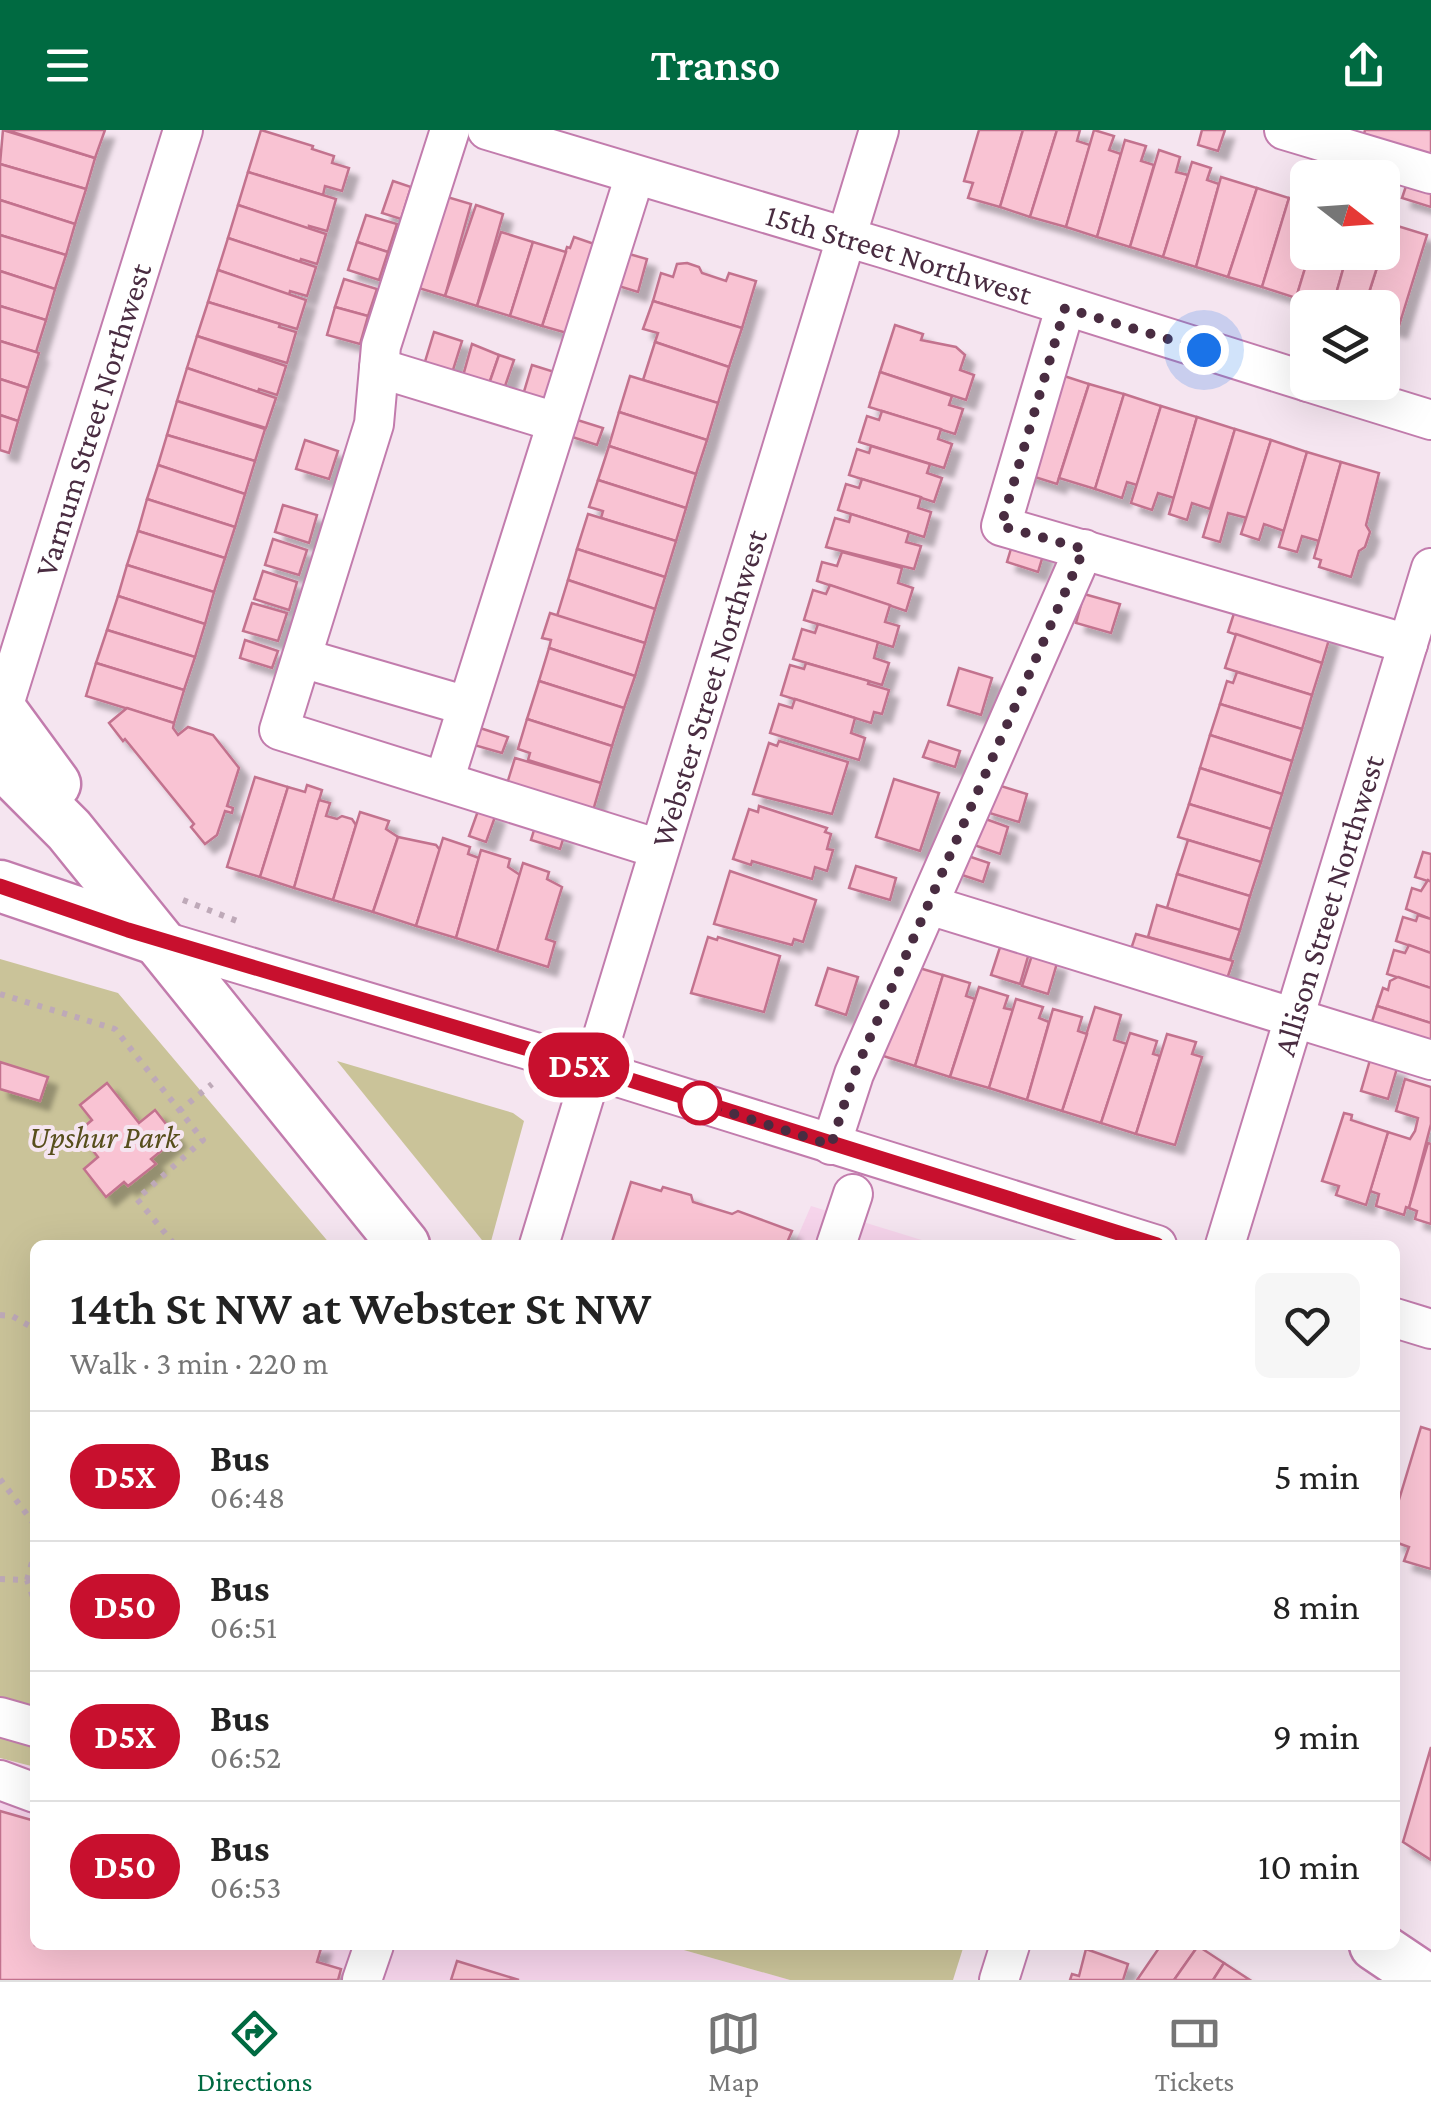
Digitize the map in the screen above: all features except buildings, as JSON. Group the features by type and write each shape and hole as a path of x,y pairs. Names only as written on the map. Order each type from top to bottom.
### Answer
{"main road":[{"path":"1,710 70,808 69,830"},
{"path":"0,761 69,830 400,1240"},
{"path":"1,887 156,939"},
{"path":"1382,1950 1427,1980"}],"street":[{"name":"Varnum Street Northwest","path":"1,710 183,130"},
{"path":"450,130 381,346 374,424 280,730 659,849"},
{"name":"15th Street Northwest","path":"487,130 846,237 1290,377"},
{"name":"Webster Street Northwest","path":"540,1240 879,130"},
{"path":"1284,130 1431,174"},
{"path":"444,781 635,174"},
{"path":"1065,308 1001,526 1084,549 1414,658"},
{"path":"379,368 556,422"},
{"name":"15th Street Northwest","path":"1366,400 1431,420"},
{"path":"831,1145 854,1074 1084,549"},
{"name":"Allison Street Northwest","path":"1226,1240 1294,1018 1414,658 1431,568"},
{"path":"302,658 468,706"},
{"path":"929,905 1431,1060"},
{"path":"156,939 592,1068 1141,1240"},
{"path":"838,1240 853,1194"},
{"path":"0,1718 30,1727"},
{"path":"0,1780 30,1791"},
{"path":"362,1980 372,1950"},
{"path":"999,1980 1008,1950"}],"path":[{"path":"0,994 115,1030 203,1140 137,1198 171,1240"},
{"path":"179,1110 212,1084"},
{"path":"0,1315 30,1325"},
{"path":"0,1479 30,1518"},
{"path":"30,1570 30,1589"},
{"path":"0,1579 27,1580"}],"shaded area":[{"path":"811,1206 922,1240 796,1240"},
{"path":"0,1758 30,1766 30,1950 684,1950 790,1980 0,1980"}],"green space":[{"name":"Upshur Park","path":"0,959 118,993 327,1240 30,1240 30,1766 0,1758"},
{"path":"337,1061 513,1113 524,1121 491,1240 482,1240"},
{"path":"684,1950 962,1950 953,1980 790,1980"}],"bus line":[{"name":"D5X","path":"0,886 128,930 592,1068 1141,1240"}],"route":[{"path":"700,1103 831,1145 854,1074 1084,549 1001,526 1065,308 1204,350"}]}
